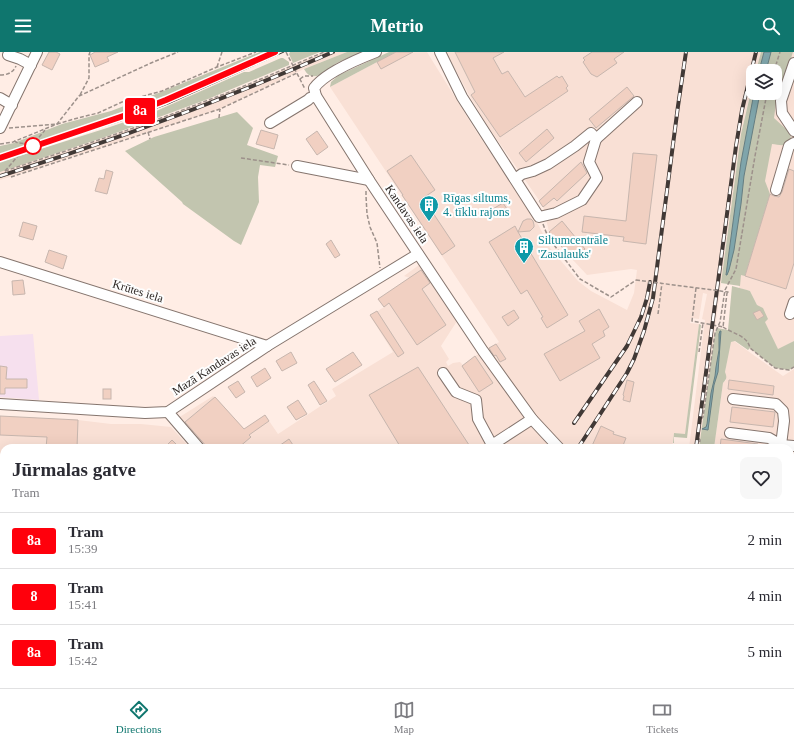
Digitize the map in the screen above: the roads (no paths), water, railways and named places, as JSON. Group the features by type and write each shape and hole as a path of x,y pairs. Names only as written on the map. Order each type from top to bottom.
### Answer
{"street":[{"path":"3,128 37,52"},
{"path":"270,123 308,100 318,83 338,70 376,52"},
{"path":"440,52 462,97 540,217 556,213 582,200 597,178 589,162 596,138 637,102"},
{"path":"8,55 20,59 31,66"},
{"path":"794,63 781,101 782,113 794,131"},
{"name":"Kandavas iela","path":"313,92 368,184 418,254 483,351 532,419 555,444"},
{"path":"0,98 12,105"},
{"path":"515,179 522,174 548,164 591,133 596,138"},
{"path":"776,190 790,146 794,143"},
{"path":"297,166 368,184"},
{"name":"Mazā Kandavas iela","path":"0,404 145,413 168,412 268,346 418,254"},
{"name":"Krūtes iela","path":"0,262 268,346"},
{"path":"790,314 794,302"},
{"path":"443,373 456,392 476,400 478,419 491,444"},
{"path":"733,399 776,404 783,410 784,420 781,444"},
{"path":"168,412 196,444"},
{"path":"495,444 532,419"},
{"path":"730,433 769,438 778,444"}],"water":[{"path":"764,52 771,52 768,64 761,64"},
{"path":"753,100 759,100 744,176 734,250 729,270 726,275 741,162"},
{"path":"720,331 718,372 714,385 708,430 702,429 706,427 707,424 719,350"}],"tram line":[{"name":"8a","path":"0,158 138,111 275,52"},
{"path":"0,160 136,116 168,104 284,52"}],"railway":[{"path":"0,176 84,149 168,119 251,87 333,52"},
{"path":"581,444 627,373 634,359 644,331 653,298 686,52"},
{"path":"697,444 736,146 742,110 756,52"},
{"path":"574,423 627,346 641,317 650,282"}],"place":[{"name":"Rīgas siltums, 4. tīklu rajons","path":"429,222"},
{"name":"Siltumcentrāle 'Zasulauks'","path":"524,264"}]}
